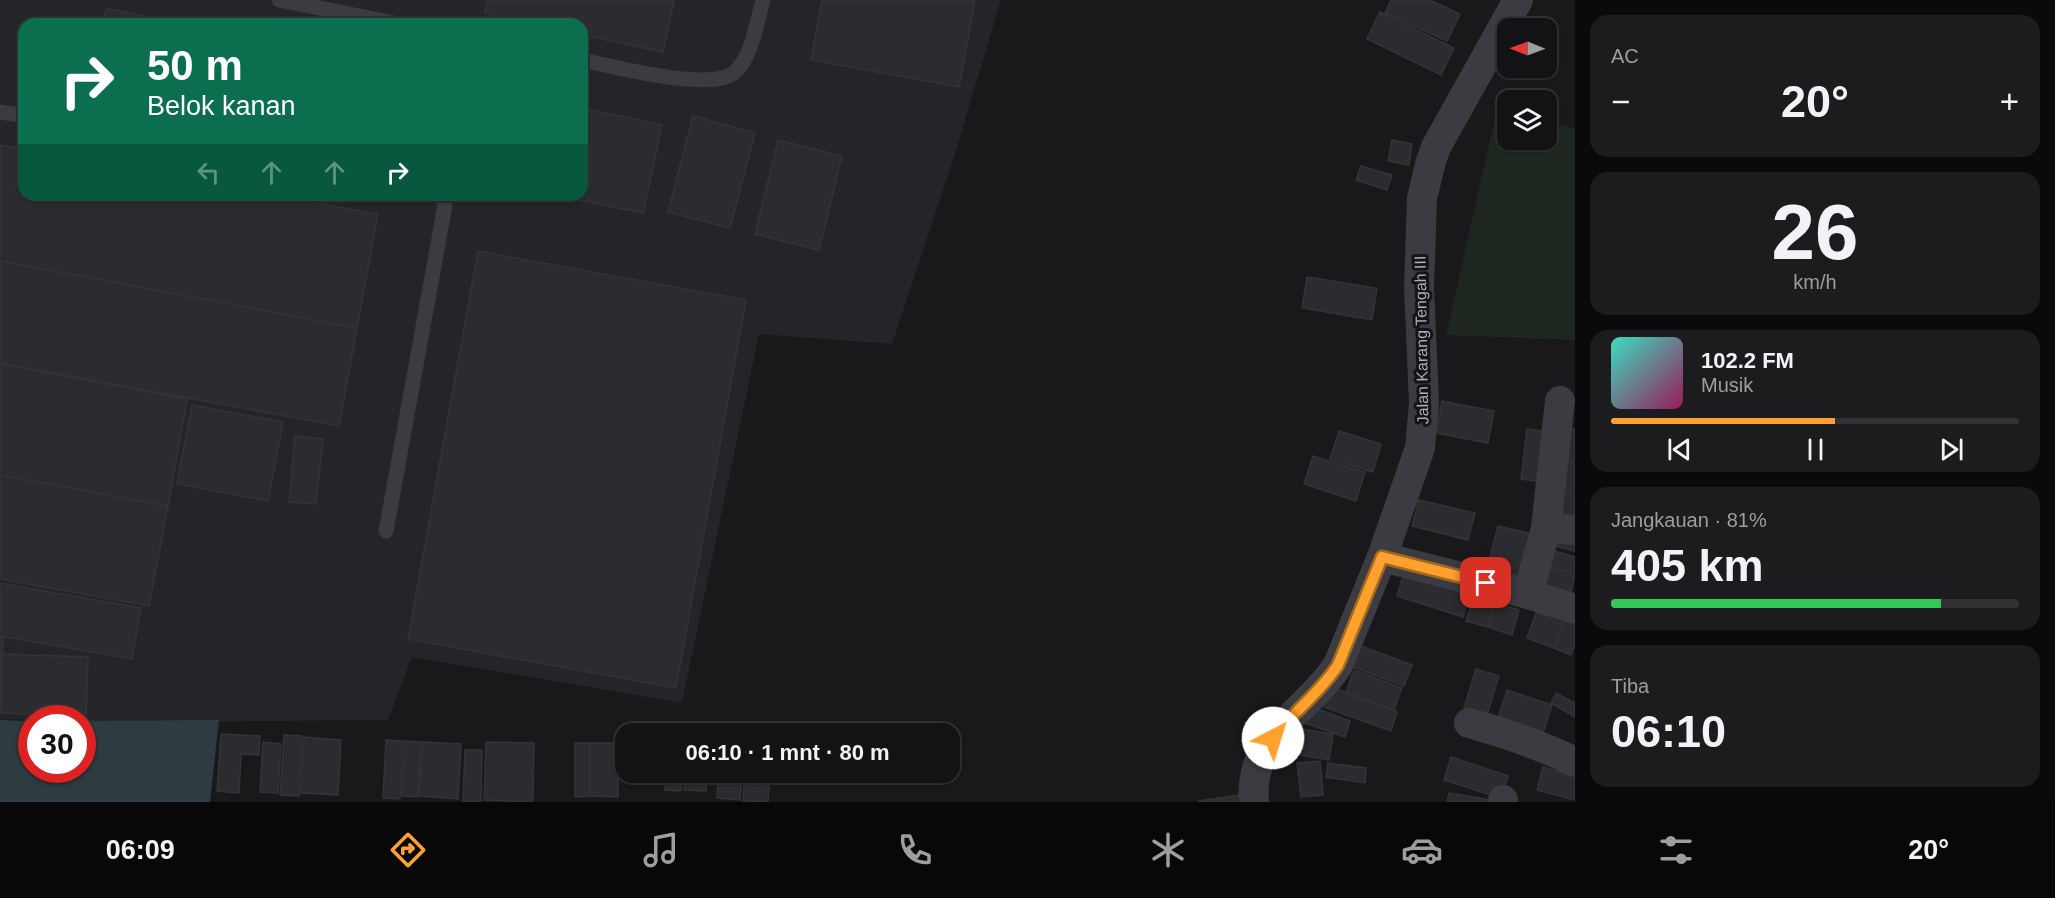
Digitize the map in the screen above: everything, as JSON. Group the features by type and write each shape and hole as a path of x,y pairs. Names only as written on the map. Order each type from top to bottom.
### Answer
{"street":[{"name":"Jalan Karang Tengah III","path":"1254,802 1255,771 1262,753 1284,724 1329,680 1338,665 1382,557 1420,448 1424,403 1419,288 1422,198 1425,180 1436,147 1518,0"},
{"path":"1528,594 1546,528 1560,401"},
{"path":"1546,528 1575,530"},
{"path":"1382,557 1528,594 1575,609"},
{"path":"1469,723 1509,735 1575,762"}],"lane":[{"path":"279,0 369,18"},
{"path":"588,61 684,80 714,80 735,73 748,54 764,0"},
{"path":"0,111 18,115"},
{"path":"386,531 445,205 444,201"}],"shaded area":[{"path":"0,0 1001,0 953,160 892,344 759,334 682,703 412,657 388,720 96,721 96,705 18,705 18,720 0,720"},
{"path":"1496,114 1497,150 1557,150 1557,125 1575,128 1575,340 1446,335"},
{"path":"0,720 18,721 18,783 96,783 96,721 219,720 210,802 0,802"}],"building":[{"path":"487,0 674,0 663,52 588,36 588,18 507,18 485,13"},
{"path":"822,0 975,0 959,87 811,60"},
{"path":"1391,0 1430,0 1460,14 1447,41 1385,13"},
{"path":"106,8 153,18 104,18"},
{"path":"1380,12 1454,48 1441,75 1367,39"},
{"path":"588,109 662,125 643,213 584,201 588,201"},
{"path":"693,116 755,133 730,228 668,212"},
{"path":"778,140 842,156 819,250 755,234"},
{"path":"1392,140 1412,144 1409,165 1388,161"},
{"path":"0,145 18,148 18,201 306,201 378,214 357,328 0,261"},
{"path":"1361,166 1392,175 1387,190 1356,180"},
{"path":"478,251 746,300 676,688 408,639"},
{"path":"0,261 357,328 339,426 0,363"},
{"path":"1307,277 1377,288 1372,320 1302,308"},
{"path":"0,364 187,399 168,506 0,475"},
{"path":"1442,401 1494,411 1488,443 1436,433"},
{"path":"192,405 283,422 268,501 177,484"},
{"path":"1527,429 1549,432 1543,482 1521,479"},
{"path":"1562,429 1575,429 1575,462 1560,462"},
{"path":"1339,431 1381,444 1373,472 1330,459"},
{"path":"295,436 323,439 316,504 289,502"},
{"path":"1313,456 1365,472 1356,501 1304,484"},
{"path":"1560,462 1575,462 1575,494 1559,493"},
{"path":"0,475 168,506 149,606 0,579"},
{"path":"1559,493 1575,494 1575,527 1557,526"},
{"path":"1419,500 1475,513 1468,540 1412,526"},
{"path":"1498,526 1532,534 1520,581 1486,572"},
{"path":"1575,537 1575,551 1544,543"},
{"path":"1544,548 1575,557 1575,574 1539,564"},
{"path":"1539,564 1575,574 1570,597 1533,587"},
{"path":"1404,573 1470,593 1463,617 1397,596"},
{"path":"0,583 141,608 132,659 0,636"},
{"path":"1474,597 1495,603 1488,627 1466,621"},
{"path":"1540,602 1567,612 1554,648 1527,638"},
{"path":"1495,603 1519,610 1512,635 1488,627"},
{"path":"1567,612 1575,615 1575,644 1571,655 1554,648"},
{"path":"0,637 3,637 1,713 0,713"},
{"path":"1361,646 1412,665 1404,686 1353,667"},
{"path":"2,654 88,657 86,705 18,705 18,714 1,713"},
{"path":"1476,669 1499,676 1487,715 1464,708"},
{"path":"1354,670 1402,688 1394,710 1346,692"},
{"path":"1332,687 1397,712 1391,731 1315,704"},
{"path":"1507,690 1552,705 1541,740 1496,725"},
{"path":"1556,693 1575,703 1575,717 1551,703"},
{"path":"1307,705 1350,721 1345,737 1302,722"},
{"path":"1285,726 1333,734 1329,760 1281,752"},
{"path":"221,734 260,736 259,755 241,754 239,793 217,791"},
{"path":"284,735 302,736 299,796 280,795"},
{"path":"304,737 341,740 338,795 301,793"},
{"path":"386,740 403,741 400,799 383,798"},
{"path":"405,741 421,742 418,797 402,796"},
{"path":"263,742 281,744 278,793 260,792"},
{"path":"423,742 461,744 458,799 419,796"},
{"path":"486,742 534,743 533,802 484,800"},
{"path":"575,743 590,743 590,796 575,797"},
{"path":"590,743 615,743 615,783 618,783 618,797 590,796"},
{"path":"465,750 482,750 481,802 463,802"},
{"path":"1451,757 1508,776 1501,798 1444,780"},
{"path":"1320,761 1323,795 1301,797 1297,763"},
{"path":"1328,763 1366,768 1365,783 1326,777"},
{"path":"1543,767 1575,776 1575,800 1537,790"},
{"path":"665,783 681,783 681,791 665,790"},
{"path":"684,783 706,783 706,791 684,790"},
{"path":"718,783 741,783 740,800 717,798"},
{"path":"744,783 769,783 768,802 743,801"},
{"path":"1449,793 1495,801 1495,802 1447,802"},
{"path":"1245,794 1246,802 1199,802 1199,801"}],"route":[{"path":"1273,738 1284,724 1329,680 1338,665 1382,557 1486,583"}]}
